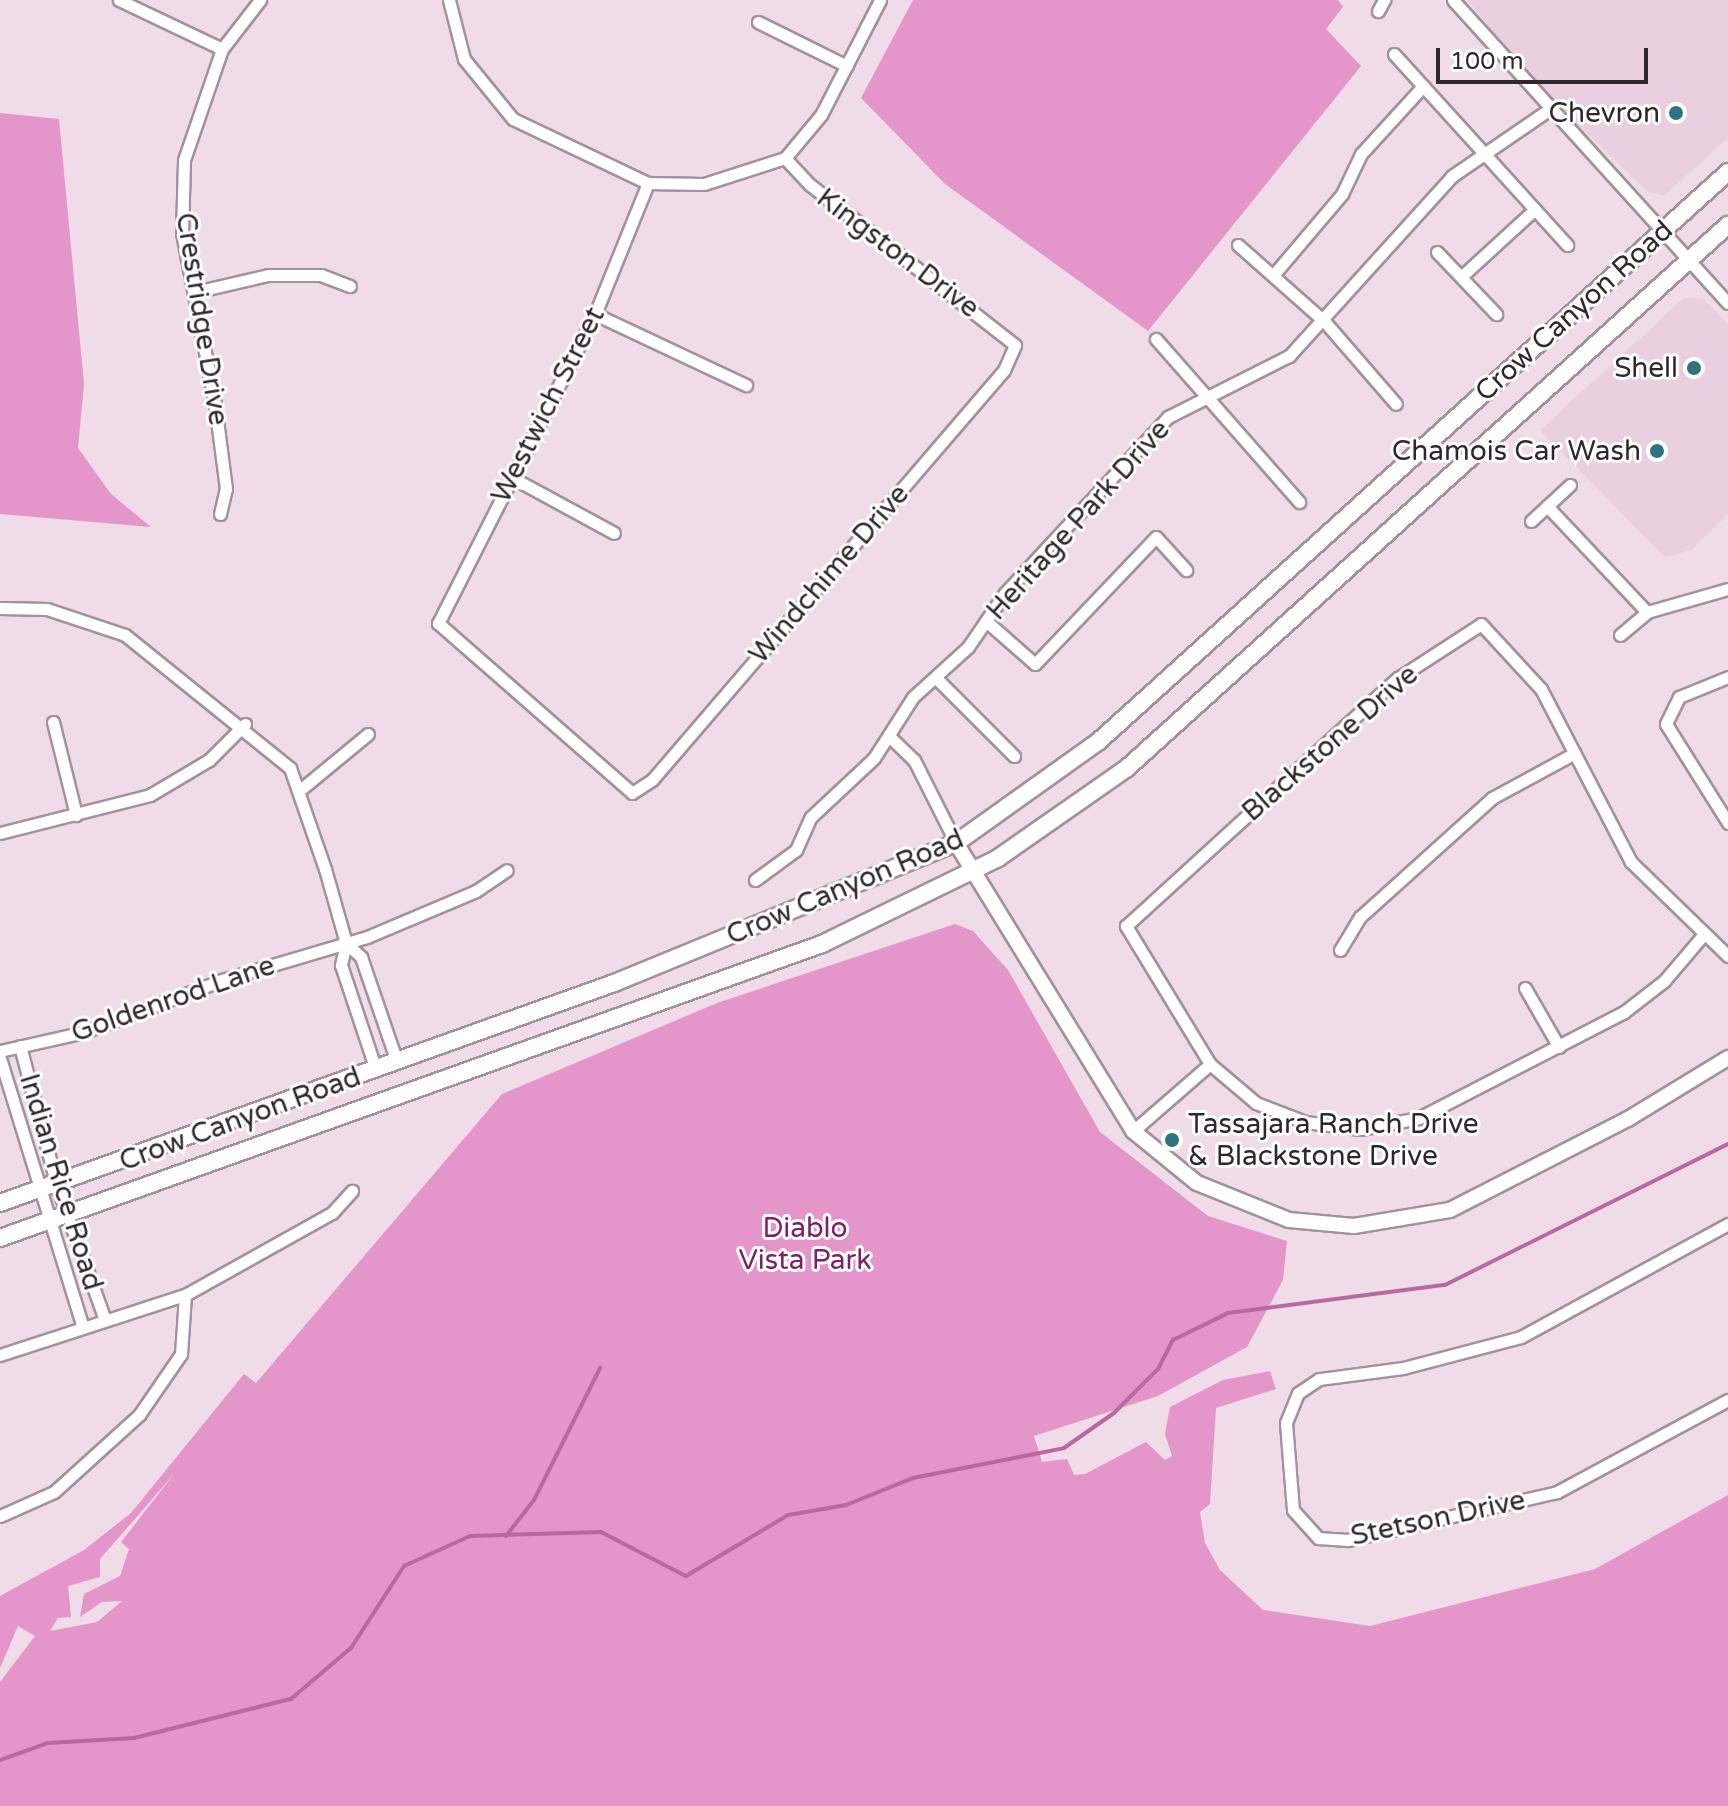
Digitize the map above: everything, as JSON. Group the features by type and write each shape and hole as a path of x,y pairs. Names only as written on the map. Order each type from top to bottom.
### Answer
{"main road":[{"name":"Crow Canyon Road","path":"0,1203 57,1186 376,1070 781,918 956,843 1099,741 1728,172"},
{"name":"Crow Canyon Road","path":"0,1238 68,1217 822,944 974,873 1078,808 1127,768 1728,225"}],"street":[{"path":"119,0 222,49"},
{"name":"Crestridge Drive","path":"220,514 226,489 195,292 182,233 184,160 222,49 260,0"},
{"path":"449,0 464,59 513,119 648,183 704,184 785,158 821,115 880,0"},
{"path":"1453,0 1728,303"},
{"path":"758,22 847,66"},
{"path":"1394,54 1567,245"},
{"path":"1275,273 1342,194 1361,154 1423,86"},
{"name":"Heritage Park Drive","path":"755,880 783,864 811,817 890,737 906,706 937,679 1168,417 1289,356 1325,322 1416,215 1485,153 1550,109"},
{"name":"Kingston Drive","path":"785,158 810,185 1015,345"},
{"name":"Westwich Street","path":"438,623 595,314 648,183"},
{"path":"1462,276 1534,210"},
{"path":"1238,245 1275,273 1325,322 1396,404"},
{"path":"1437,252 1496,314"},
{"path":"195,292 268,275 321,275 350,286"},
{"path":"595,314 746,385"},
{"path":"1156,339 1203,399 1299,502"},
{"name":"Windchime Drive","path":"438,623 632,793 652,780 984,394 1015,345"},
{"path":"511,477 614,533"},
{"path":"1531,521 1570,485"},
{"path":"1547,506 1647,612"},
{"path":"986,621 1035,664 1156,537 1186,570"},
{"path":"1620,635 1647,612 1728,589"},
{"path":"0,608 47,609 125,635 245,724 290,768 300,790 346,943 341,965 376,1070"},
{"name":"Blackstone Drive","path":"1704,934 1664,981 1559,1047 1419,1118 1360,1129 1305,1122 1256,1103 1210,1064 1126,926 1398,678 1481,624 1541,689 1631,862 1728,956"},
{"path":"1728,677 1679,697 1666,724 1728,823"},
{"path":"937,679 1014,756"},
{"path":"53,722 76,815"},
{"path":"0,833 76,815 171,785 245,724"},
{"path":"300,790 368,734"},
{"path":"890,737 914,760 956,843 1133,1131 1197,1183 1289,1220 1404,1223 1503,1187 1728,1058"},
{"path":"1340,950 1360,917 1492,798 1575,753"},
{"name":"Goldenrod Lane","path":"0,1051 84,1032 346,943 476,891 507,870"},
{"path":"346,943 361,957 397,1062"},
{"path":"1525,988 1559,1047"},
{"name":"Indian Rice Road","path":"20,1046 57,1186 104,1317"},
{"name":"Indian Rice Road","path":"0,1058 37,1193 82,1324"},
{"path":"1133,1131 1210,1064"},
{"path":"0,1355 82,1324 185,1295 332,1213 352,1191"},
{"name":"Stetson Drive","path":"1728,1224 1521,1337 1403,1368 1319,1379 1298,1393 1286,1423 1293,1510 1318,1538 1348,1540 1557,1492 1728,1400"},
{"path":"0,1516 54,1492 139,1415 181,1354 185,1295"}],"shaded area":[{"path":"1467,0 1728,0 1728,138 1664,196 1647,191 1536,84"},
{"path":"1684,298 1704,299 1728,325 1728,514 1691,550 1665,557 1540,430"}],"green space":[{"path":"913,0 1338,0 1343,7 1326,29 1361,66 1148,331 945,184 861,98"},
{"path":"0,113 59,119 84,384 78,448 111,494 151,527 0,514"},
{"name":"Diablo Vista Park","path":"955,924 973,931 1008,970 1100,1132 1208,1216 1287,1241 1283,1280 1247,1347 1158,1396 1034,1436 1042,1462 1067,1459 1074,1475 1085,1474 1146,1442 1165,1460 1172,1456 1165,1434 1170,1407 1223,1380 1270,1371 1276,1389 1216,1408 1210,1504 1200,1512 1205,1543 1220,1570 1263,1610 1370,1626 1595,1569 1728,1495 1728,1806 0,1806 0,1682 35,1636 18,1626 0,1668 0,1596 84,1550 131,1513 244,1374 256,1383 502,1094 717,1003","holes":["174,1474 121,1542 129,1549 120,1576 84,1594 80,1617 102,1602 122,1601 97,1622 50,1631 58,1618 71,1617 68,1586 100,1577 100,1559"]}],"waterway":[{"path":"0,1760 48,1743 134,1738 291,1699 351,1648 404,1566 470,1536 601,1532 686,1576 788,1515 846,1505 913,1478 1064,1448 1114,1413 1158,1369 1173,1340 1228,1313 1445,1285 1728,1144"},
{"path":"506,1536 534,1500 600,1368"}],"place":[{"name":"Chevron","path":"1676,113"},
{"name":"Shell","path":"1694,368"},
{"name":"Chamois Car Wash","path":"1657,451"},
{"name":"Tassajara Ranch Drive & Blackstone Drive","path":"1172,1140"}]}
